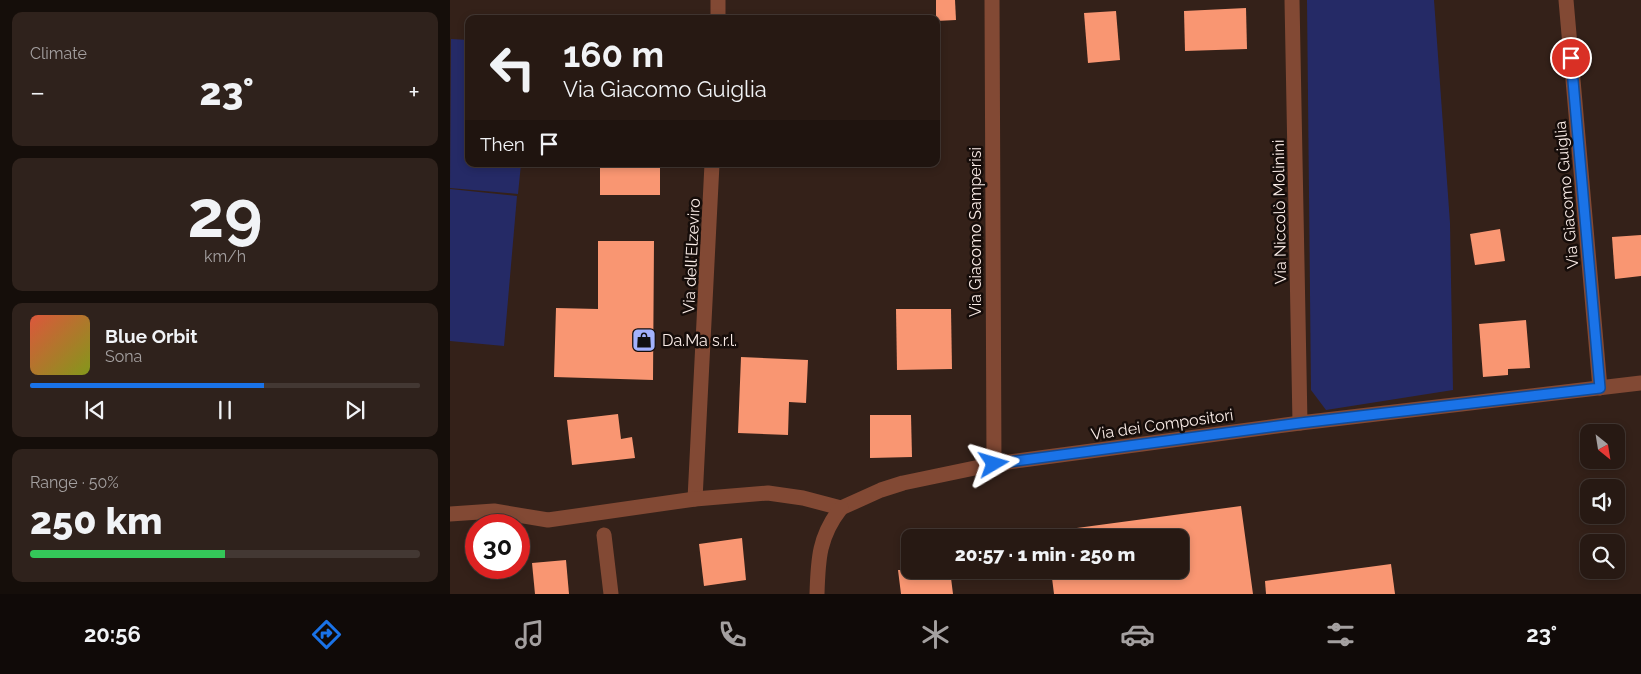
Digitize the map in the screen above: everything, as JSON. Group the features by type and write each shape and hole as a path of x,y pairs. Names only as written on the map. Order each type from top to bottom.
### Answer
{"street":[{"path":"718,0 718,15"},
{"name":"Via Giacomo Samperisi","path":"992,0 994,464"},
{"name":"Via Niccolò Molinini","path":"1292,0 1300,423"},
{"name":"Via Giacomo Guiglia","path":"1566,0 1600,388"},
{"name":"Via dell'Elzeviro","path":"695,499 712,167"},
{"name":"Via dei Compositori","path":"841,508 903,482 994,464 1300,423 1641,383"},
{"path":"450,514 494,511 548,520 695,499 779,494 841,508 828,526 819,549 817,594"},
{"path":"604,535 611,594"}],"shaded area":[{"path":"1307,0 1434,0 1450,223 1453,390 1326,410 1311,390"},
{"path":"451,39 465,40 465,167 521,167 518,194 450,188"},
{"path":"450,189 517,196 504,346 450,341"}],"building":[{"path":"936,0 955,0 956,20 940,21 940,15 936,15"},
{"path":"1246,8 1247,49 1185,51 1184,11"},
{"path":"1116,11 1120,60 1088,63 1084,13"},
{"path":"600,167 660,167 660,195 600,195"},
{"path":"1500,229 1505,261 1475,265 1470,234"},
{"path":"1641,235 1641,276 1615,279 1612,237"},
{"path":"598,241 654,241 653,380 554,377 556,308 598,309"},
{"path":"896,309 951,309 952,369 897,370"},
{"path":"1526,320 1530,368 1508,369 1508,375 1483,377 1479,324"},
{"path":"741,357 808,360 806,403 789,402 788,435 738,433"},
{"path":"618,414 621,439 632,437 635,458 572,465 567,420"},
{"path":"870,415 911,415 912,457 870,458"},
{"path":"1241,506 1253,594 1054,594 1052,579 1189,579 1189,529 1069,529"},
{"path":"742,538 746,580 704,586 699,544"},
{"path":"566,560 569,594 535,594 532,563"},
{"path":"1391,564 1395,594 1266,594 1265,581"},
{"path":"898,570 901,570 901,579 951,579 953,594 901,594"}],"place":[{"name":"Da.Ma s.r.l.","path":"644,340"}],"route":[{"path":"994,464 1300,423 1600,388 1571,58"}]}
